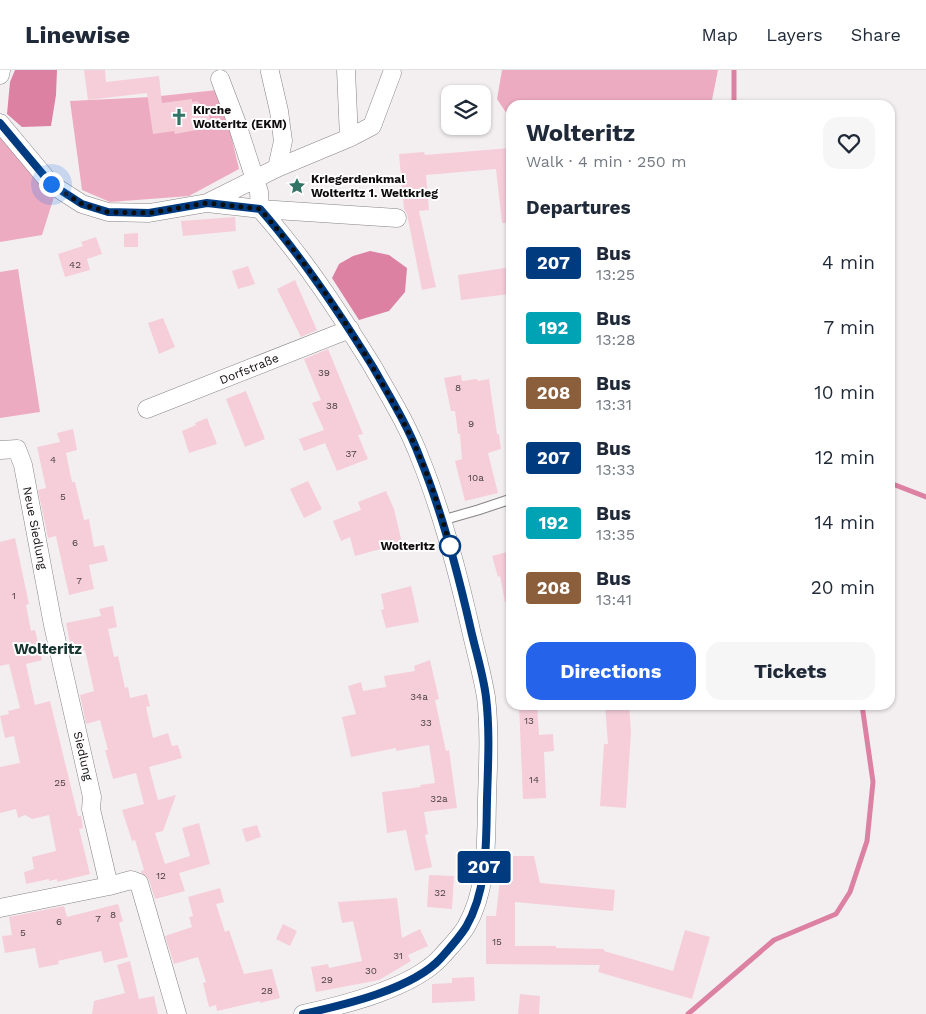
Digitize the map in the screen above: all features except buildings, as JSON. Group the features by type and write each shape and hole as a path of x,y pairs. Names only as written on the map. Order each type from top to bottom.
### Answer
{"street":[{"path":"0,75 1,70"},
{"path":"346,70 349,138"},
{"path":"270,72 284,141 277,168"},
{"path":"207,203 277,168 349,138 372,126 392,73"},
{"path":"220,78 259,192 260,209 286,239 350,329 396,406 420,456 443,520 486,696 488,762 486,845 482,887 475,908 465,928 440,960 418,976 384,991 314,1013"},
{"path":"0,123 51,184 82,204 108,212 149,213 207,203 260,209 397,218"},
{"name":"Dorfstraße","path":"148,410 350,329"},
{"name":"Neue Siedlung","path":"0,450 17,449 23,465 53,625"},
{"name":"Siedlung","path":"53,625 92,797 90,809 109,886"},
{"path":"0,908 131,880 140,884 177,1014"}],"lane":[{"path":"443,520 506,501"}],"shaded area":[{"path":"15,70 57,70 56,95 51,126 22,127 7,114 10,82"},
{"path":"502,70 718,70 712,100 506,100 506,112 497,99"},
{"path":"217,90 229,127 239,169 189,196 110,202 82,190 70,101 151,97"},
{"path":"0,134 54,197 42,235 0,242"},
{"path":"370,251 389,255 407,268 405,292 389,311 359,320 332,278 339,264 353,256"},
{"path":"18,269 40,412 0,418 0,272"}],"waterway":[{"path":"734,70 734,100"},
{"path":"895,485 926,497"},
{"path":"688,1014 774,940 836,914 850,892 867,841 873,782 863,710"}],"bus line":[{"name":"207","path":"0,123 51,184 82,204 108,212 149,213 207,203 260,209 286,239 350,329 396,406 420,456 443,520 486,696 488,762 486,845 482,887 475,908 465,928 440,960 418,976 384,991 303,1014"}],"place":[{"name":"Kirche Wolteritz (EKM)","path":"179,117"},
{"name":"Kriegerdenkmal Wolteritz 1. Weltkrieg","path":"297,186"},
{"name":"Wolteritz","path":"450,546"}],"district":[{"name":"Wolteritz","path":"48,649"}],"route":[{"path":"51,184 82,204 108,212 149,213 207,203 260,209 286,239 350,329 396,406 420,456 443,520 452,553 450,546"}]}
